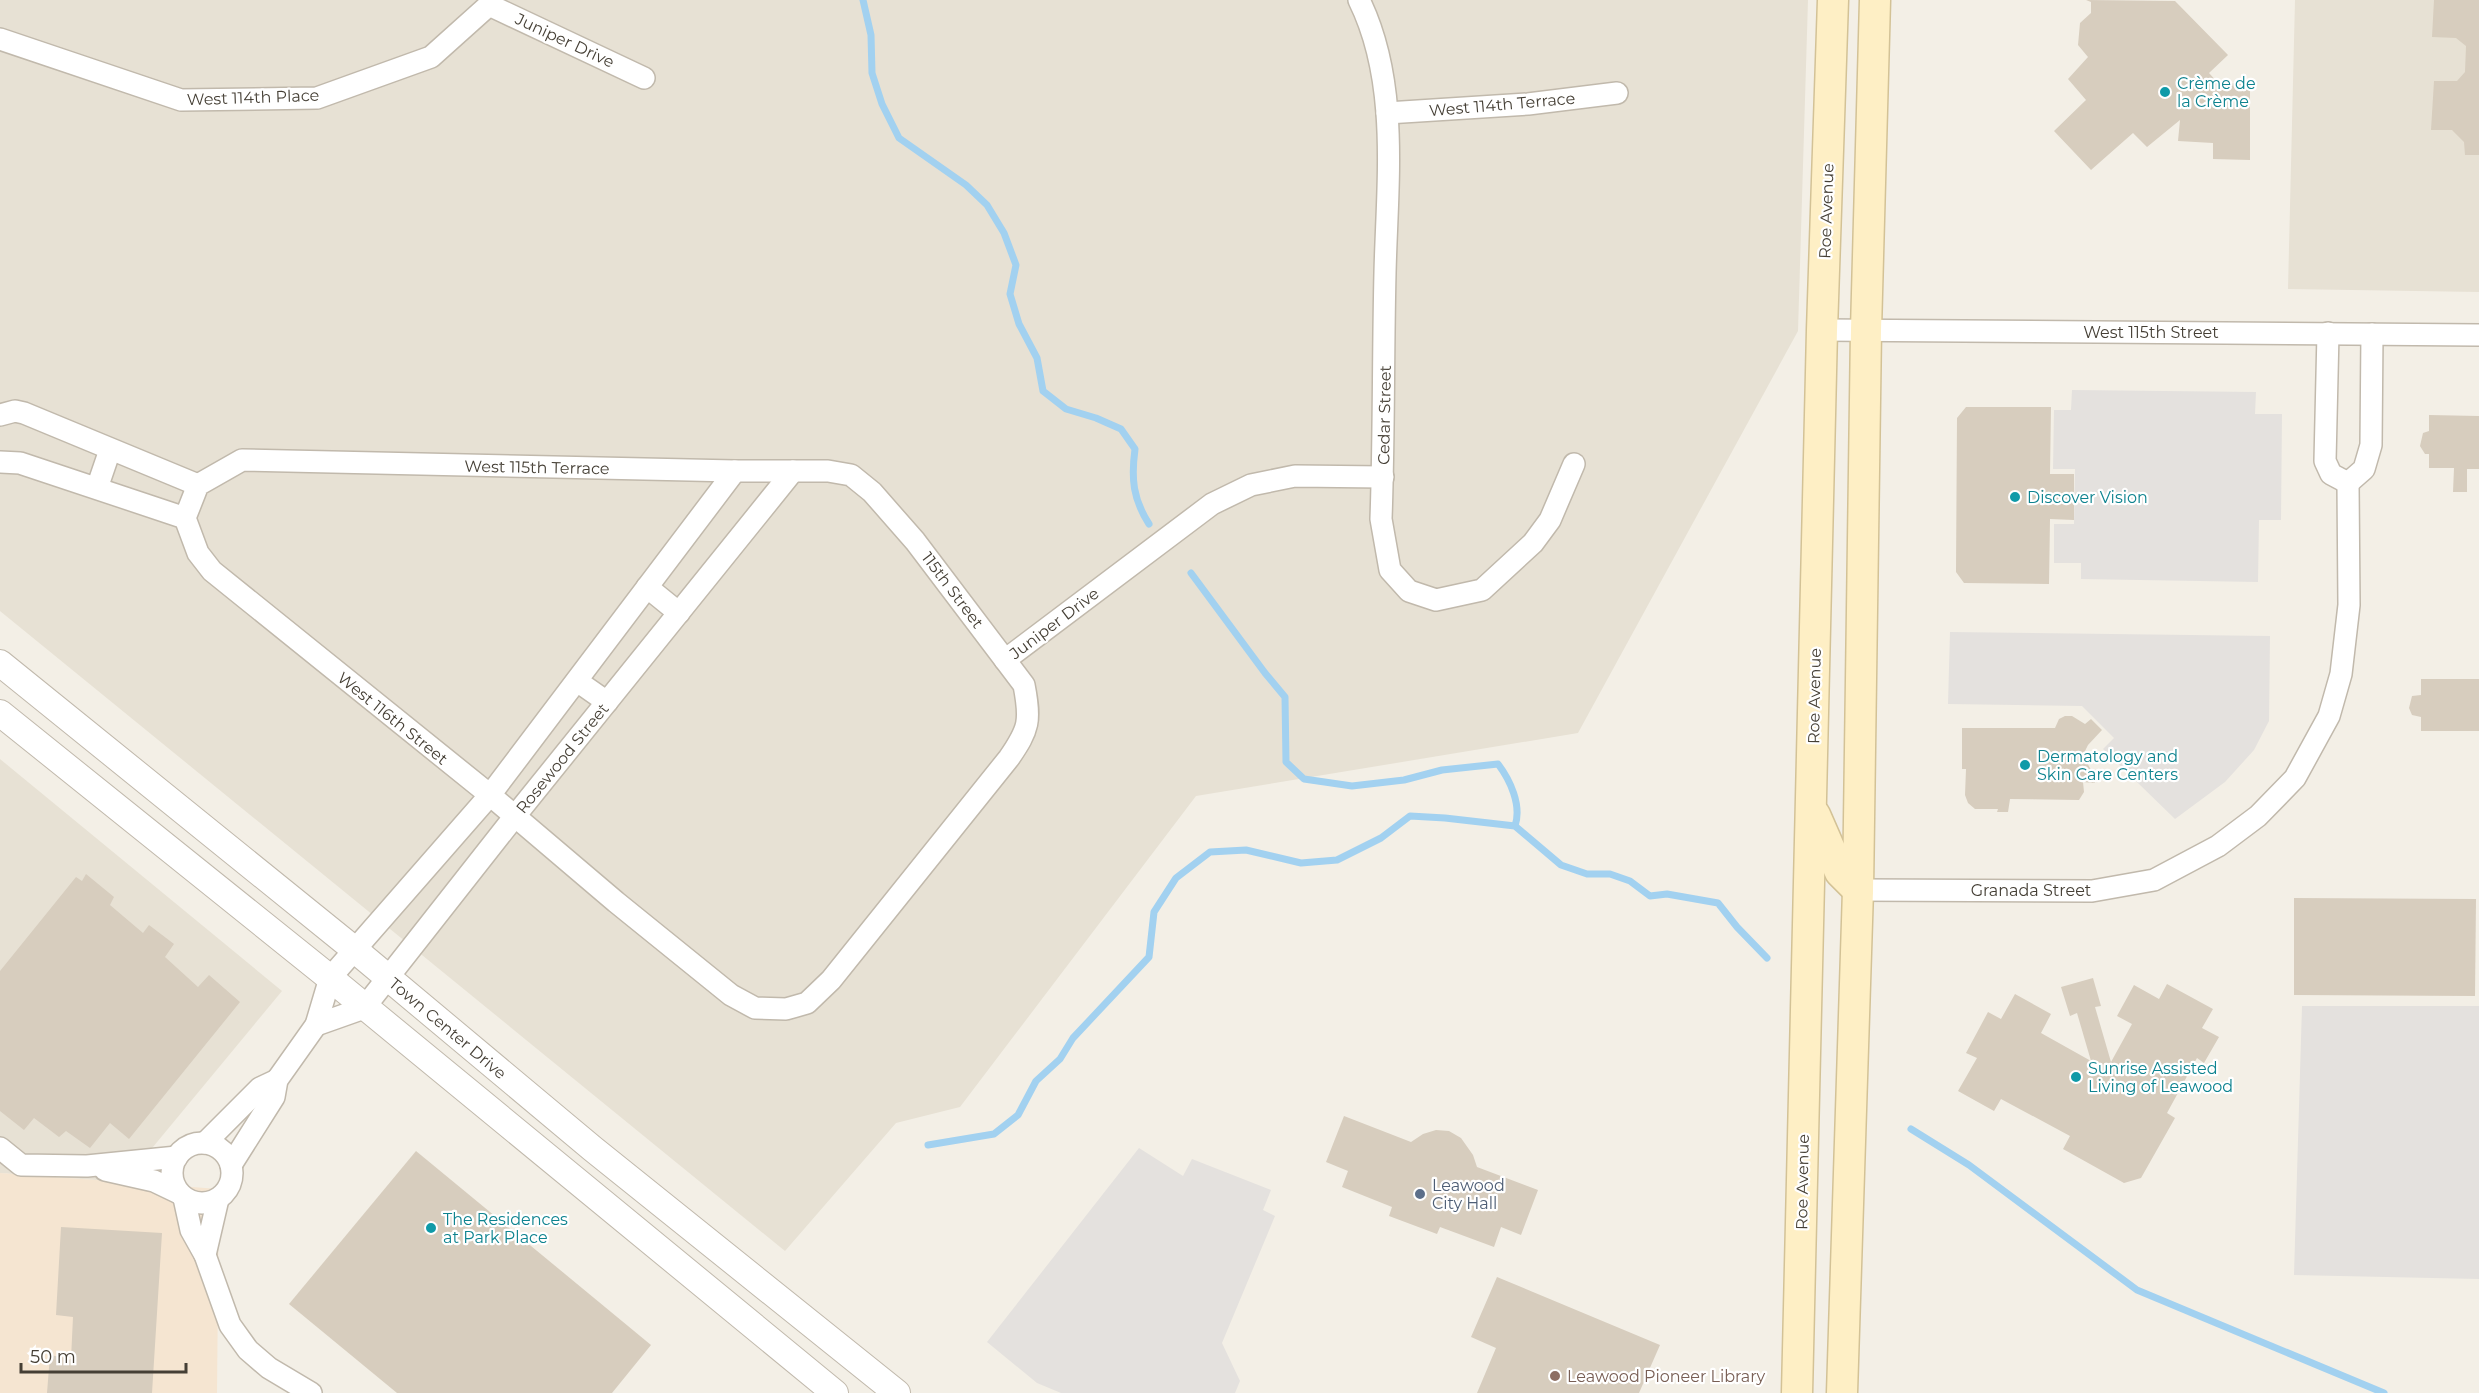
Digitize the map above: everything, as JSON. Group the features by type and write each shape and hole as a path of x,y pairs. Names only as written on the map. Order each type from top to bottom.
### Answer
{"main road":[{"name":"Roe Avenue","path":"1797,1393 1822,330 1833,0"},
{"path":"1842,1393 1858,890 1866,330 1875,0"},
{"path":"1811,807 1840,872 1858,890"}],"street":[{"name":"Cedar Street","path":"1359,0 1376,45 1387,113 1381,519 1389,570 1409,591 1436,600 1482,590 1533,543 1555,511 1574,464"},
{"name":"West 114th Place","path":"0,39 181,100 316,98 430,57 490,2"},
{"name":"Juniper Drive","path":"490,2 644,78"},
{"name":"West 114th Terrace","path":"1387,113 1527,104 1617,93"},
{"name":"West 115th Street","path":"1822,330 2479,335"},
{"path":"2328,333 2325,461 2331,474 2348,483 2364,469 2371,445 2372,334"},
{"path":"0,415 15,411 24,413 198,485 185,518 20,463 0,462"},
{"path":"97,488 110,450"},
{"name":"West 115th Terrace","path":"198,485 242,460 828,471 851,476 872,492 899,522"},
{"name":"Rosewood Street","path":"231,1165 274,1097 277,1080 316,1025 330,978 490,795 735,471"},
{"name":"Rosewood Street","path":"364,1008 515,816 793,471"},
{"name":"Juniper Drive","path":"779,1010 807,1003 831,980 1009,758 1025,734 1029,710 1024,685 1005,660 1212,504 1251,485 1295,476 1383,477"},
{"name":"Granada Street","path":"1858,890 2092,891 2144,882 2154,880 2218,846 2259,816 2295,778 2329,716 2341,674 2349,604 2348,483"},
{"name":"West 116th Street","path":"185,518 198,554 212,571 257,609 490,795 616,902 731,995 755,1008 779,1010"},
{"name":"115th Street","path":"899,522 1005,660"},
{"path":"647,587 679,613"},
{"name":"Town Center Drive","path":"0,663 897,1393"},
{"path":"577,681 607,702"},
{"path":"0,713 330,978 835,1393"},
{"path":"316,1025 364,1008"},
{"name":"Rosewood Street","path":"205,1143 260,1088 277,1080"},
{"path":"87,1166 154,1181 182,1195 201,1203 218,1199 224,1194 231,1180 231,1165 224,1153 205,1143 189,1146 177,1157 172,1175 182,1195 191,1230 205,1256 230,1325 242,1342 270,1368 311,1393"},
{"path":"0,1148 21,1166 87,1166 177,1157"},
{"path":"205,1256 218,1199"}],"shaded area":[{"path":"0,0 1808,0 1798,331 1578,733 1196,796 960,1107 896,1123 785,1251 0,611"},
{"path":"2295,0 2479,0 2479,292 2288,289"},
{"path":"2072,390 2256,392 2255,414 2282,414 2281,520 2259,520 2258,582 2081,579 2081,563 2054,563 2054,524 2074,524 2075,469 2053,469 2054,410 2071,410"},
{"path":"1950,632 2270,636 2269,721 2254,750 2225,782 2175,819 2103,749 2114,738 2082,706 1948,704"},
{"path":"0,759 282,991 124,1182 0,1173"},
{"path":"2302,1006 2479,1006 2479,1279 2294,1275"},
{"path":"1139,1148 1183,1176 1192,1159 1271,1190 1263,1210 1275,1216 1222,1343 1240,1381 1235,1393 1061,1393 1037,1383 987,1342"},
{"path":"0,1173 219,1189 217,1393 0,1393"}],"building":[{"name":"Crème de la Crème","path":"2086,0 2175,1 2228,55 2209,73 2218,83 2250,84 2250,160 2213,159 2213,143 2178,141 2180,120 2147,147 2133,133 2091,170 2054,131 2086,100 2068,79 2088,57 2078,45 2080,23 2091,13 2091,2"},
{"path":"2434,0 2479,0 2479,155 2465,155 2464,142 2452,130 2431,130 2434,81 2457,81 2465,72 2466,46 2456,38 2432,37"},
{"name":"Discover Vision","path":"1966,407 2051,407 2050,474 2074,474 2074,520 2050,519 2049,584 1964,583 1956,572 1957,418"},
{"path":"2429,415 2479,416 2479,469 2467,469 2467,492 2453,492 2454,468 2429,468 2429,454 2425,454 2420,446 2423,433 2429,431"},
{"path":"2421,679 2479,679 2479,731 2421,731 2421,717 2412,715 2409,708 2412,696 2421,695"},
{"name":"Dermatology and Skin Care Centers","path":"2072,716 2085,724 2091,719 2102,730 2085,751 2086,761 2095,777 2095,783 2083,782 2084,792 2079,800 2010,799 2008,812 1997,812 1998,809 1975,809 1968,803 1965,795 1966,769 1962,769 1962,728 2055,728 2059,719"},
{"path":"86,874 114,897 110,905 143,933 149,925 174,944 165,957 198,987 209,975 240,1002 129,1139 110,1123 90,1148 66,1131 59,1137 34,1118 24,1130 0,1111 0,971 76,877 82,881"},
{"path":"2294,898 2476,899 2475,996 2294,995"},
{"name":"Sunrise Assisted Living of Leawood","path":"2093,978 2101,1006 2095,1007 2111,1062 2132,1024 2117,1016 2134,985 2159,999 2167,984 2213,1009 2202,1028 2219,1037 2204,1063 2197,1058 2167,1113 2175,1118 2141,1178 2124,1183 2063,1149 2070,1136 2001,1099 1994,1111 1958,1091 1977,1058 1966,1053 1988,1012 2001,1019 2015,994 2051,1014 2041,1033 2091,1061 2077,1013 2070,1016 2061,987"},
{"path":"1344,1116 1411,1142 1423,1134 1436,1130 1449,1131 1461,1138 1473,1155 1477,1167 1538,1190 1521,1235 1501,1227 1494,1247 1440,1227 1437,1234 1389,1216 1392,1207 1342,1187 1348,1171 1326,1162"},
{"name":"The Residences at Park Place","path":"416,1151 651,1345 612,1393 397,1393 289,1304"},
{"path":"61,1227 162,1233 152,1393 47,1393 50,1355 71,1359 73,1317 56,1315"},
{"path":"1497,1277 1660,1345 1639,1393 1477,1393 1496,1348 1471,1337"}],"waterway":[{"path":"863,0 871,35 872,73 882,104 899,138 966,185 987,205 1004,233 1016,265 1010,294 1019,324 1037,358 1043,391 1066,409 1121,429 1135,449 1134,488 1149,524"},
{"path":"1191,573 1285,697 1286,762 1304,779 1352,786 1404,780 1442,770 1498,764 1514,793 1517,810 1515,826"},
{"path":"928,1145 994,1134 1018,1115 1036,1081 1060,1059 1073,1038 1149,957 1154,912 1176,878 1210,852 1246,850 1301,863 1337,860 1381,838 1410,816 1515,826 1561,865 1587,874 1610,874 1630,881 1650,896 1667,894 1718,903 1767,958"},
{"path":"1911,1129 1969,1165 2137,1290 2384,1393"}],"place":[{"name":"Crème de la Crème","path":"2165,92"},
{"name":"Discover Vision","path":"2015,497"},
{"name":"Dermatology and Skin Care Centers","path":"2025,765"},
{"name":"Sunrise Assisted Living of Leawood","path":"2076,1077"},
{"name":"Leawood City Hall","path":"1420,1194"},
{"name":"The Residences at Park Place","path":"431,1228"},
{"name":"Leawood Pioneer Library","path":"1555,1376"}]}
